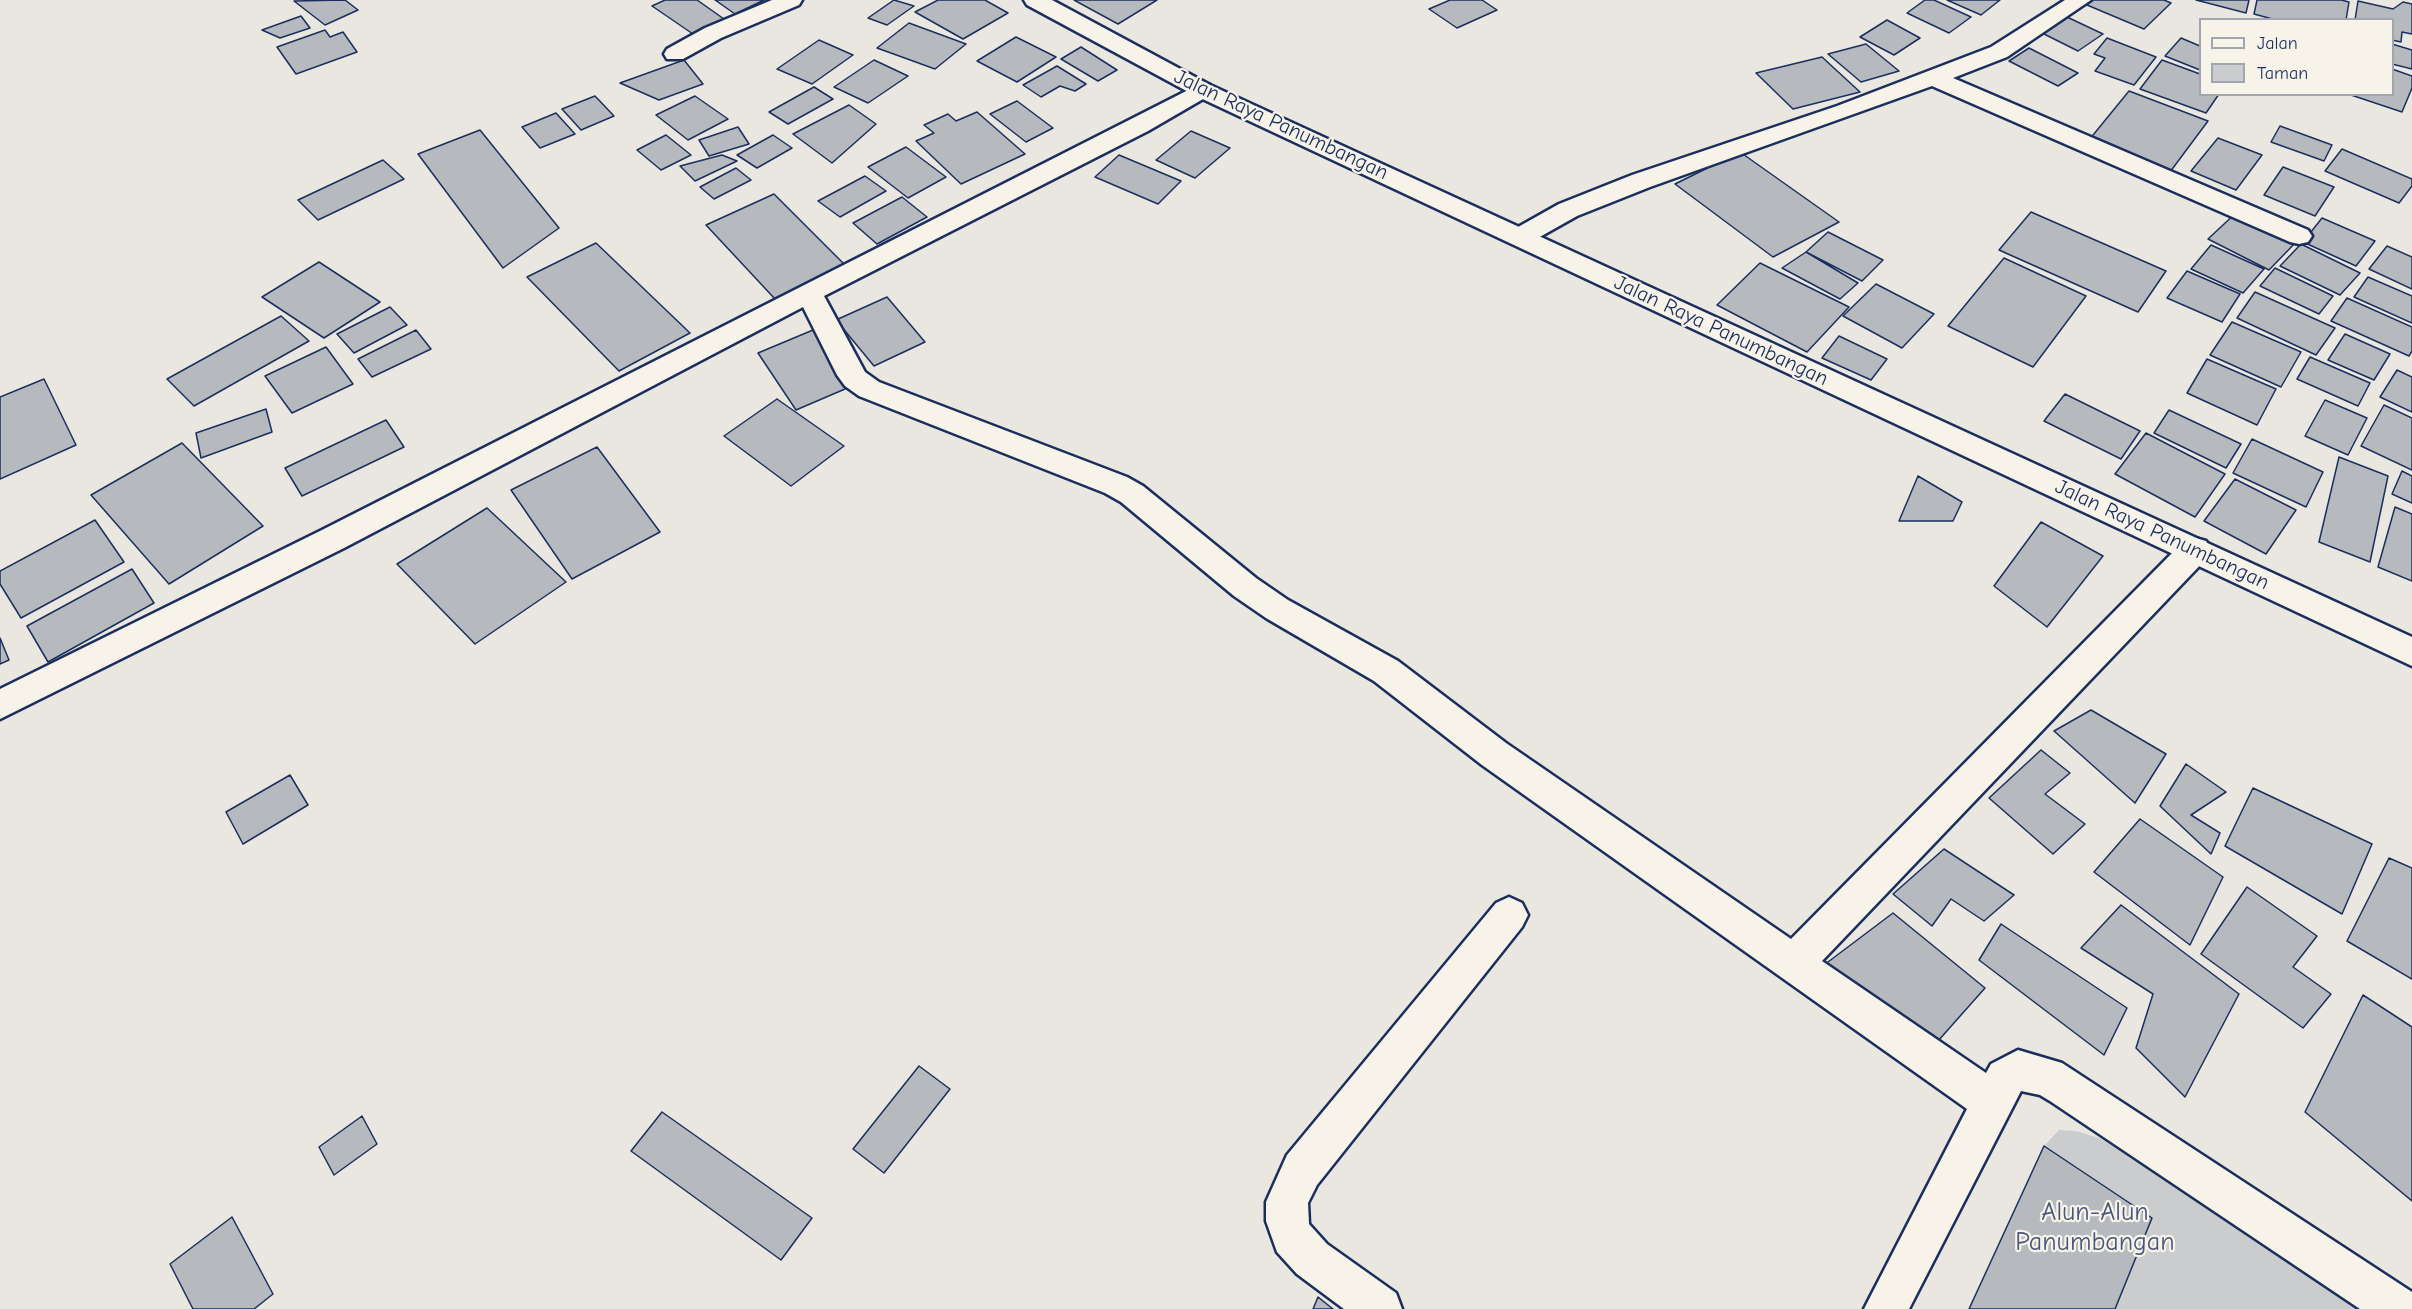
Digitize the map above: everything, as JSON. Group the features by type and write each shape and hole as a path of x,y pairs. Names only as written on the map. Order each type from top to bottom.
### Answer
{"street":[{"path":"675,54 713,33 791,0"},
{"name":"Jalan Raya Panumbangan","path":"1035,0 1202,90 2412,652"},
{"path":"1520,237 1568,210 1631,185 1999,52 2080,0"},
{"path":"1932,77 2299,236"},
{"path":"0,705 333,539 809,293 1140,126 1202,90"},
{"path":"809,293 847,368 855,379 869,389 1116,485 1132,494 1245,587 1277,609 1386,671 1494,754 1795,962 1992,1102"},
{"path":"1795,962 2195,550"},
{"path":"1380,1309 1312,1259 1292,1237 1287,1221 1287,1202 1302,1170 1509,915"},
{"path":"1886,1309 2005,1078 2018,1070 2048,1077 2399,1309"}],"green space":[{"name":"Alun-Alun Panumbangan","path":"2059,1130 2076,1131 2099,1138 2370,1309 1969,1309 2044,1146"}],"building":[{"path":"345,0 358,10 325,25 294,1"},
{"path":"665,0 697,0 724,19 693,34 652,6"},
{"path":"715,0 764,0 735,14"},
{"path":"894,0 914,6 887,25 868,18"},
{"path":"938,0 985,0 1008,13 963,39 915,12"},
{"path":"1074,0 1157,0 1118,24"},
{"path":"1450,0 1482,0 1497,10 1457,28 1429,9"},
{"path":"1925,0 1934,0 1971,17 1949,33 1907,13"},
{"path":"1947,0 2000,0 1981,15"},
{"path":"2093,0 2164,0 2171,3 2144,29 2087,5"},
{"path":"2196,0 2249,0 2246,13"},
{"path":"2257,0 2341,0 2349,2 2346,18 2269,18 2254,14"},
{"path":"2358,1 2393,9 2403,2 2412,4 2412,34 2402,32 2401,42 2394,40 2394,18 2355,18"},
{"path":"301,16 310,28 280,38 262,30"},
{"path":"2067,17 2103,34 2078,51 2042,33"},
{"path":"1887,20 1920,38 1894,55 1860,37"},
{"path":"909,23 966,44 935,69 877,48"},
{"path":"325,30 330,37 343,32 357,52 296,74 277,47"},
{"path":"1016,37 1056,57 1017,82 977,61"},
{"path":"2107,38 2156,57 2134,85 2095,71 2105,58 2094,54"},
{"path":"2181,38 2199,46 2199,70 2165,56"},
{"path":"819,40 853,55 812,84 777,69"},
{"path":"1866,44 1899,71 1861,82 1828,54"},
{"path":"2394,45 2412,50 2412,69 2394,64"},
{"path":"1081,47 1117,70 1098,81 1061,59"},
{"path":"2029,48 2078,73 2058,86 2009,61"},
{"path":"1822,57 1860,92 1793,109 1756,73"},
{"path":"684,60 703,84 659,100 620,83"},
{"path":"874,60 908,76 868,103 834,87"},
{"path":"2162,60 2199,74 2199,96 2218,96 2206,113 2140,89"},
{"path":"1057,66 1086,84 1075,91 1060,86 1041,97 1023,85"},
{"path":"2394,70 2412,76 2412,88 2402,112 2354,96 2394,96"},
{"path":"814,87 833,99 788,124 769,112"},
{"path":"2129,91 2208,121 2170,172 2089,140"},
{"path":"595,96 614,116 581,130 562,109"},
{"path":"695,96 728,119 688,140 656,115"},
{"path":"1017,101 1053,128 1026,142 990,114"},
{"path":"849,105 876,124 832,163 793,134"},
{"path":"977,112 1025,154 961,184 916,141 934,133 924,125 948,114 956,121"},
{"path":"556,113 575,134 540,148 522,127"},
{"path":"2280,126 2332,145 2324,161 2271,142"},
{"path":"738,127 749,144 709,156 699,140"},
{"path":"480,130 559,228 503,268 418,154"},
{"path":"1191,131 1230,148 1195,178 1156,160"},
{"path":"666,135 691,155 661,170 637,150"},
{"path":"773,135 792,148 757,168 737,155"},
{"path":"2218,138 2262,155 2236,190 2191,171"},
{"path":"906,147 946,177 908,198 868,167"},
{"path":"2342,149 2412,179 2412,186 2399,203 2325,171"},
{"path":"1740,152 1839,222 1773,257 1675,184"},
{"path":"722,155 737,161 695,181 680,166"},
{"path":"1119,155 1181,181 1158,204 1095,177"},
{"path":"383,160 404,179 318,220 298,200"},
{"path":"2283,167 2334,187 2315,216 2264,195"},
{"path":"736,168 751,180 714,199 700,187"},
{"path":"865,176 886,191 840,217 818,201"},
{"path":"774,194 845,265 775,299 706,225"},
{"path":"902,197 927,217 877,244 853,223"},
{"path":"2238,211 2298,240 2269,270 2208,239"},
{"path":"2031,212 2166,271 2138,312 1999,250"},
{"path":"2322,218 2375,241 2356,266 2303,242"},
{"path":"1828,232 1883,260 1862,281 1806,252"},
{"path":"596,243 690,333 619,371 527,277"},
{"path":"2301,244 2360,273 2340,295 2280,266"},
{"path":"2211,245 2264,269 2243,293 2191,269"},
{"path":"2387,246 2412,257 2412,289 2369,269"},
{"path":"1806,252 1858,283 1840,299 1782,268"},
{"path":"2004,258 2086,296 2033,367 1948,326"},
{"path":"319,262 380,302 324,338 262,297"},
{"path":"1760,263 1849,307 1807,352 1717,305"},
{"path":"2275,268 2333,296 2319,314 2260,286"},
{"path":"2187,271 2240,294 2222,322 2167,298"},
{"path":"2368,277 2412,296 2412,323 2354,297"},
{"path":"1876,284 1934,314 1902,348 1843,316"},
{"path":"2255,292 2335,328 2316,355 2237,318"},
{"path":"887,297 925,342 874,366 836,320"},
{"path":"2347,298 2412,327 2412,351 2409,356 2331,321"},
{"path":"390,307 407,325 354,353 337,334"},
{"path":"281,316 309,341 194,406 167,379"},
{"path":"2232,322 2301,352 2281,387 2210,355"},
{"path":"416,330 431,349 372,377 358,359"},
{"path":"813,330 852,386 796,410 758,353"},
{"path":"2345,334 2390,354 2374,380 2328,360"},
{"path":"1839,336 1887,359 1871,380 1822,358"},
{"path":"326,347 353,384 292,413 265,376"},
{"path":"2310,357 2370,383 2358,406 2297,379"},
{"path":"2207,359 2276,389 2257,425 2187,393"},
{"path":"2397,370 2412,377 2412,412 2380,397"},
{"path":"44,379 76,445 0,479 0,397"},
{"path":"2065,394 2140,431 2121,459 2044,421"},
{"path":"777,399 844,446 791,486 724,436"},
{"path":"2325,400 2367,418 2348,455 2305,436"},
{"path":"2384,405 2412,418 2412,470 2361,446"},
{"path":"266,409 272,432 201,458 196,433"},
{"path":"2169,410 2241,444 2226,468 2154,433"},
{"path":"386,420 404,447 302,496 285,468"},
{"path":"2146,433 2225,474 2195,517 2115,474"},
{"path":"2252,439 2323,472 2306,507 2233,473"},
{"path":"182,443 263,526 169,584 91,495"},
{"path":"597,447 660,532 572,579 511,490"},
{"path":"2339,457 2388,476 2370,562 2319,542"},
{"path":"2402,471 2412,476 2412,503 2392,494"},
{"path":"1918,476 1962,502 1953,521 1899,521"},
{"path":"2235,479 2296,510 2266,554 2204,521"},
{"path":"2395,507 2412,514 2412,581 2378,567"},
{"path":"487,508 566,582 475,644 397,564"},
{"path":"95,520 124,562 21,618 0,584 0,571"},
{"path":"2041,522 2103,556 2047,627 1994,586"},
{"path":"132,569 154,603 48,662 27,626"},
{"path":"0,638 9,660 0,664"},
{"path":"2091,710 2166,754 2135,803 2054,731"},
{"path":"2041,750 2070,773 2045,794 2085,824 2053,854 1989,798"},
{"path":"2186,764 2226,792 2191,815 2220,833 2211,854 2160,806"},
{"path":"290,775 308,805 243,844 226,812"},
{"path":"2253,788 2372,844 2342,914 2225,846"},
{"path":"2140,819 2223,877 2190,945 2094,872"},
{"path":"1944,849 2014,895 1984,921 1951,899 1932,926 1893,894"},
{"path":"2389,858 2412,868 2412,979 2347,941"},
{"path":"2247,887 2317,936 2293,967 2331,994 2303,1028 2201,954"},
{"path":"2121,905 2239,994 2185,1097 2136,1048 2153,994 2081,948"},
{"path":"1893,913 1985,988 1938,1041 1824,965"},
{"path":"2001,924 2127,1008 2104,1055 1979,960"},
{"path":"2363,995 2412,1027 2412,1201 2305,1112"},
{"path":"919,1066 950,1089 884,1173 853,1149"},
{"path":"662,1112 812,1218 781,1260 631,1151"},
{"path":"362,1116 377,1144 334,1175 319,1147"},
{"path":"2044,1146 2152,1218 2115,1309 1969,1309"},
{"path":"232,1217 273,1294 254,1309 193,1309 170,1264"},
{"path":"1318,1297 1333,1309 1313,1309"}]}
